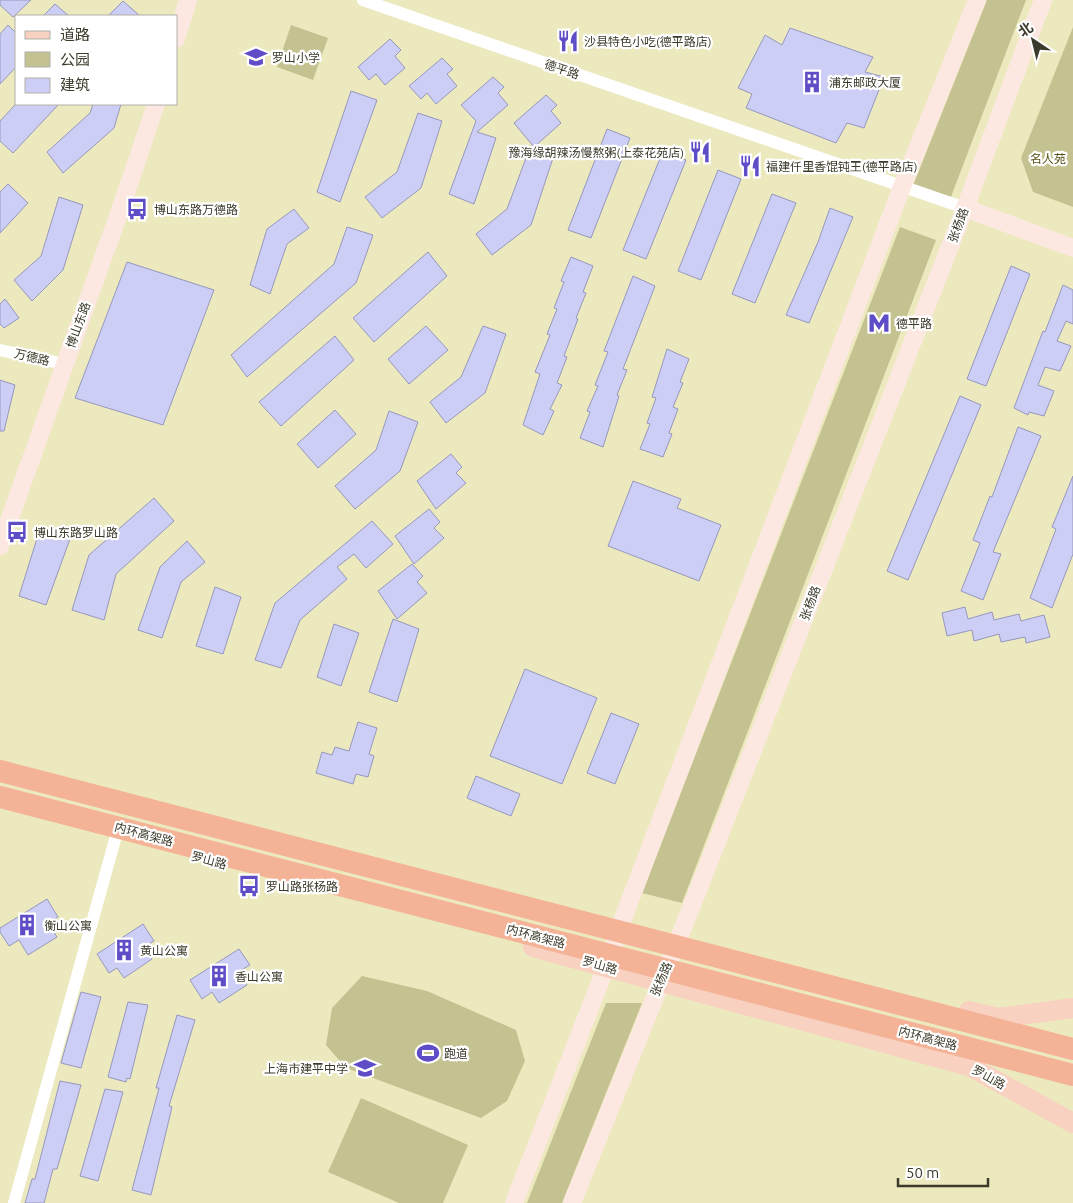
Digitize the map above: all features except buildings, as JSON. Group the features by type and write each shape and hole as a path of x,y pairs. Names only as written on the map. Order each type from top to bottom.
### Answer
{"highway":[{"name":"内环高架路","path":"0,771 930,1010 1073,1049"},
{"name":"内环高架路","path":"0,797 1073,1075"}],"main road":[{"path":"178,32 188,0"},
{"path":"514,1203 606,967 902,187 977,0"},
{"name":"张杨路","path":"572,1203 678,940 965,208 1043,0"},
{"name":"博山东路","path":"0,546 156,105"},
{"name":"德平路","path":"965,208 1073,248"},
{"path":"0,764 678,940 998,1018 1073,1008"},
{"name":"罗山路","path":"0,805 969,1066 1073,1123"}],"street":[{"name":"德平路","path":"363,0 965,208"},
{"name":"万德路","path":"0,350 64,364"},
{"path":"14,1203 116,836"}],"green space":[{"path":"987,0 1026,0 949,202 912,188"},
{"path":"291,25 328,38 313,80 277,67"},
{"name":"名人苑","path":"1073,27 1073,207 1033,192 1021,158"},
{"path":"900,227 936,240 682,903 642,893"},
{"name":"跑道","path":"362,976 427,991 516,1030 525,1061 507,1101 481,1118 346,1068 326,1045 332,1008"},
{"path":"606,1003 642,1003 562,1203 527,1203"},
{"path":"361,1098 468,1145 443,1203 399,1203 328,1172"}],"place":[{"name":"沙县特色小吃(德平路店)","path":"568,41"},
{"name":"罗山小学","path":"256,57"},
{"name":"浦东邮政大厦","path":"812,82"},
{"name":"豫海缘胡辣汤慢熬粥(上泰花苑店)","path":"700,152"},
{"name":"福建仟里香馄钝王(德平路店)","path":"750,166"},
{"name":"博山东路万德路","path":"137,209"},
{"name":"德平路","path":"879,323"},
{"name":"博山东路罗山路","path":"17,532"},
{"name":"罗山路张杨路","path":"249,886"},
{"name":"衡山公寓","path":"27,925"},
{"name":"黄山公寓","path":"124,950"},
{"name":"香山公寓","path":"219,976"},
{"name":"跑道","path":"428,1053"},
{"name":"上海市建平中学","path":"365,1068"}]}
